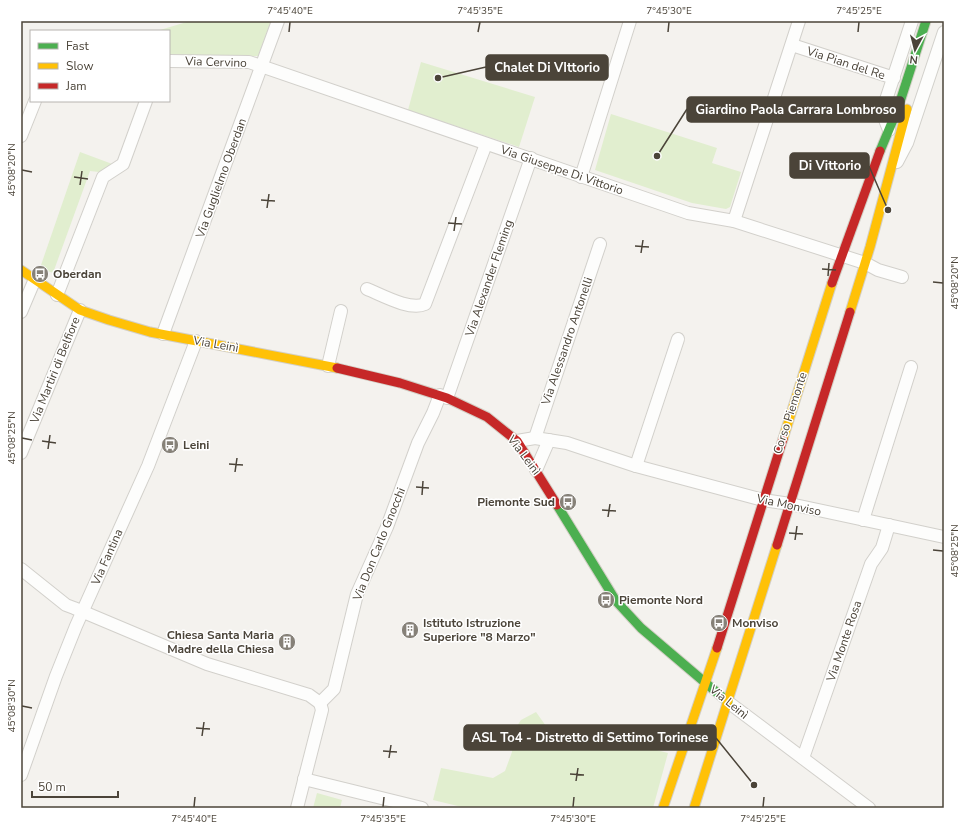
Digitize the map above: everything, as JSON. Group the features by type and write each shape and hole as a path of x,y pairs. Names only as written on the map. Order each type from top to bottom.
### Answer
{"main road":[{"name":"Corso Piemonte","path":"663,808 706,683 840,255 873,166 898,108 926,21"},
{"path":"694,808 865,263 907,109 935,21"},
{"name":"Via Leinì","path":"21,270 80,310 109,320 163,334 328,366 400,383 443,397 487,417 516,442 536,470 616,602 641,628 728,702"}],"street":[{"name":"Via Guglielmo Oberdan","path":"163,334 278,21"},
{"path":"581,177 630,21"},
{"name":"Via Pian del Re","path":"734,221 799,21"},
{"path":"894,78 912,21"},
{"path":"888,179 907,143 944,32"},
{"name":"Via Pian del Re","path":"792,45 894,78 882,112 889,130"},
{"name":"Via Cervino","path":"170,61 238,61 249,62 261,68"},
{"name":"Via Giuseppe Di Vittorio","path":"261,68 531,158 581,177 688,213 734,221 865,263 878,270 902,277"},
{"path":"21,136 35,102"},
{"path":"57,294 103,177 123,164 146,102"},
{"path":"367,289 410,306 419,307 425,304 486,144"},
{"name":"Via Alexander Fleming","path":"443,397 531,158"},
{"name":"Via Alessandro Antonelli","path":"535,438 600,244"},
{"path":"21,312 35,279"},
{"name":"Via Martiri di Belfiore","path":"21,453 80,310"},
{"path":"328,366 342,311"},
{"path":"636,466 678,339"},
{"name":"Via Fantina","path":"21,775 56,676 82,612 148,466 196,341"},
{"path":"863,520 911,367"},
{"name":"Via Don Carlo Gnocchi","path":"320,703 334,689 357,594 387,527 418,443 443,397"},
{"name":"Via Monviso","path":"516,442 535,438 567,443 636,466 763,500 790,504 944,537"},
{"path":"536,470 549,440"},
{"name":"Via Monte Rosa","path":"803,758 871,564 882,548 889,525"},
{"path":"21,569 66,605 208,664 309,695 320,703 322,710 297,808"},
{"name":"Via Leinì","path":"728,702 869,808"},
{"path":"304,779 422,808"}],"green space":[{"path":"190,21 271,21 258,56 170,56 170,30 160,30"},
{"path":"421,62 535,97 519,147 408,110"},
{"path":"611,114 717,148 712,163 741,172 730,207 726,209 692,203 595,170"},
{"path":"80,152 115,165 99,172 90,171 53,273 40,268"},
{"path":"536,712 551,733 565,736 578,730 668,753 653,808 466,808 433,800 441,768 493,778 505,771 512,752 511,735 521,720"},
{"path":"317,793 342,800 340,808 313,808"}],"traffic: fast":[{"path":"880,151 898,108 926,21"},
{"path":"557,505 616,601 641,628 728,702"}],"traffic: slow":[{"path":"850,312 870,247 907,109"},
{"path":"21,270 80,310 109,320 150,332 337,368"},
{"path":"783,439 832,283"},
{"path":"694,808 777,545"},
{"path":"663,808 717,648"}],"traffic: jam":[{"path":"832,283 880,151"},
{"path":"777,545 850,312"},
{"path":"337,368 400,383 447,398 487,417 517,441 557,505"},
{"path":"717,648 783,439"}],"place":[{"name":"Chalet Di VIttorio","path":"438,78"},
{"name":"Giardino Paola Carrara Lombroso","path":"657,156"},
{"name":"Di Vittorio","path":"888,210"},
{"name":"Oberdan","path":"40,274"},
{"name":"Leini","path":"170,445"},
{"name":"Piemonte Sud","path":"568,502"},
{"name":"Piemonte Nord","path":"606,600"},
{"name":"Monviso","path":"719,623"},
{"name":"Istituto Istruzione Superiore \"8 Marzo\"","path":"410,630"},
{"name":"Chiesa Santa Maria Madre della Chiesa","path":"287,642"},
{"name":"ASL To4 - Distretto di Settimo Torinese","path":"754,785"}]}
